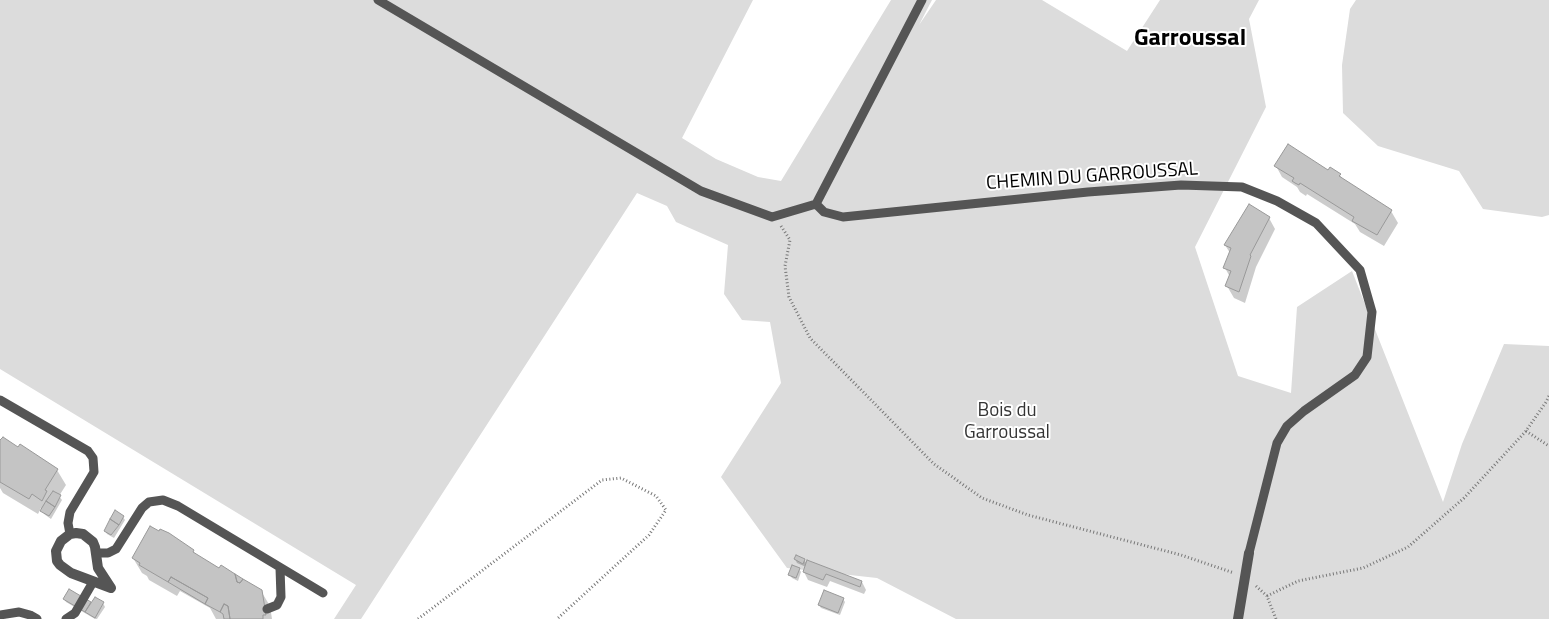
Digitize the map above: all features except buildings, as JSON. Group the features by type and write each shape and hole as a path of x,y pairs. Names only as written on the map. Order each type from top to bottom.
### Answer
{"street":[{"path":"76,533 88,537 93,542 96,552 98,568 111,588 71,573 60,565 56,556 61,540 70,534 76,533"},
{"name":"CHEMIN DU GARROUSSAL","path":"1238,619 1250,553"}],"lane":[{"path":"378,0 701,191 772,217 816,204 922,0"},
{"name":"CHEMIN DU GARROUSSAL","path":"816,204 824,212 843,217 1088,192 1181,185 1242,187 1278,201 1316,223 1360,270 1372,312 1367,357 1355,376 1304,411 1286,426 1277,443 1250,553"},
{"path":"0,400 88,451 94,458 94,472 70,512 68,523 70,534"},
{"path":"96,552 108,553 116,549 142,508 149,502 163,500 178,506 323,593"},
{"path":"267,609 277,605 281,597 280,568"},
{"path":"66,619 75,613 93,582"},
{"path":"0,615 19,612 37,619"}],"path":[{"path":"772,217 783,228 790,240 785,266 789,298 810,338 934,464 982,498 1028,515 1180,554 1245,577 1267,596 1276,619"},
{"path":"1267,596 1298,581 1363,568 1408,547 1464,498 1526,431 1549,396"},
{"path":"1526,431 1549,446"},
{"path":"418,619 602,480 621,478 656,496 666,510 648,535 557,619"}],"green space":[{"name":"Bois du Garroussal","path":"0,0 753,0 682,138 716,159 758,177 781,181 891,0 932,0 919,25 936,0 1042,0 1127,51 1160,0 1259,0 1249,19 1266,107 1195,247 1238,376 1291,393 1297,307 1352,271 1443,502 1462,444 1504,344 1549,346 1549,619 956,619 877,578 787,568 721,477 781,383 770,322 742,320 724,294 728,245 676,222 667,206 637,193 361,619 334,619 356,585 0,369"},
{"path":"1356,0 1549,0 1549,215 1542,217 1483,209 1459,171 1378,146 1343,113 1342,65 1350,9"}],"district":[{"name":"Garroussal","path":"1190,39"}]}
